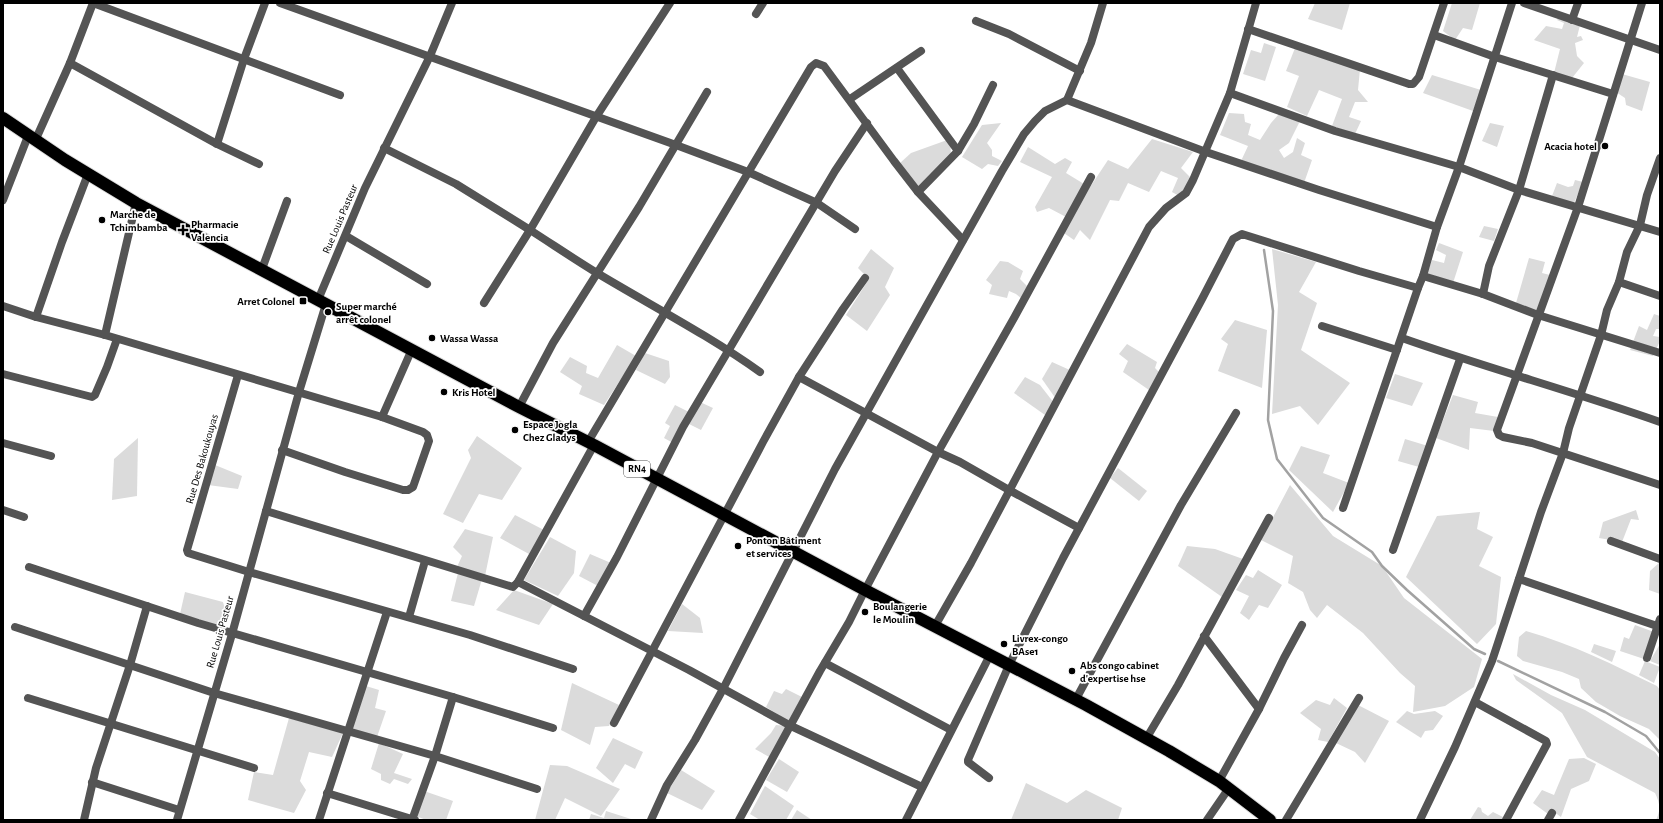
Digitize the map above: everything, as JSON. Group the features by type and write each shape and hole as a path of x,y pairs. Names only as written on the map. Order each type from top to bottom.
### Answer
{"highway":[{"name":"RN4","path":"3,118 32,139 136,202 865,590 1076,699 1219,781 1270,820"}],"street":[{"path":"3,200 70,63 93,3 340,95"},
{"path":"217,144 244,59 265,3"},
{"path":"280,3 748,172 817,203 854,229"},
{"name":"Rue Louis Pasteur","path":"177,820 196,751 232,634 322,302 365,188 430,56 452,3"},
{"path":"484,303 530,230 596,117 670,3"},
{"path":"756,14 763,3"},
{"path":"651,820 667,785 696,740 723,689 835,469 1024,134 1045,112 1067,100 1091,43 1102,4 1093,3"},
{"path":"935,626 971,563 1149,227 1166,208 1186,193 1206,152 1230,94 1256,3"},
{"path":"1248,29 1409,84 1413,84 1419,77 1444,3"},
{"path":"1343,508 1423,276 1437,228 1459,167 1512,3"},
{"path":"1524,3 1660,50"},
{"path":"1572,20 1578,3"},
{"path":"1642,3 1578,207 1497,430 1499,435 1563,453 1660,485"},
{"path":"976,21 1010,34 1080,71"},
{"path":"1434,35 1495,57 1613,94"},
{"path":"850,99 921,50"},
{"path":"70,63 217,144 259,164"},
{"path":"266,511 425,561 511,586 516,586 591,443 665,311 813,65 816,63 824,66 918,192 963,240"},
{"path":"897,68 958,151"},
{"path":"1483,294 1489,266 1519,190 1553,75"},
{"path":"918,192 958,151 974,124 992,84"},
{"path":"519,407 553,343 676,145 707,92"},
{"path":"1230,94 1335,131 1459,167 1519,190 1660,232"},
{"path":"1067,100 1206,152 1437,228"},
{"path":"584,616 617,557 683,426 817,203 867,123"},
{"path":"384,148 456,184 597,273 665,311 729,350 760,372"},
{"path":"1420,820 1476,702 1492,662 1541,512 1563,453 1601,335 1607,310 1619,282 1627,252 1640,225 1647,195 1659,162"},
{"path":"36,317 88,174"},
{"path":"739,820 849,622 938,452 1014,318 1090,177"},
{"path":"262,269 287,201"},
{"path":"105,335 136,202"},
{"path":"989,778 968,762 968,760 1009,665 1079,528 1199,306 1233,239 1242,234 1418,288"},
{"path":"346,236 427,284"},
{"path":"1423,276 1483,294 1538,315 1660,353"},
{"path":"614,723 799,377 865,278"},
{"path":"1619,282 1660,296"},
{"path":"3,306 36,317 105,335 382,417 423,432 427,435 429,441 413,487 408,490 403,490 352,474 282,450"},
{"path":"1322,326 1397,350"},
{"path":"1402,338 1460,359 1581,395 1660,422"},
{"path":"3,374 92,397 95,395 108,367 117,339"},
{"path":"382,417 412,349"},
{"path":"1393,550 1460,359"},
{"name":"Rue Des Bakoukouyas","path":"238,375 187,550 188,553 249,572"},
{"path":"799,377 866,414 960,462 1079,528"},
{"path":"1076,699 1181,505 1236,413"},
{"path":"3,443 51,456"},
{"path":"3,510 24,517"},
{"path":"1146,738 1269,518"},
{"path":"1611,541 1660,558"},
{"path":"409,617 425,561"},
{"path":"29,567 232,634 453,697 552,728"},
{"path":"249,572 470,635 574,669"},
{"path":"1519,578 1659,624 1647,658"},
{"path":"518,582 652,651 791,726 922,787"},
{"path":"84,820 92,782 112,724 147,606"},
{"path":"319,820 387,612"},
{"path":"1219,781 1259,709 1302,625"},
{"path":"16,627 214,693 435,756 537,789"},
{"path":"1204,636 1259,709"},
{"path":"906,820 990,655"},
{"path":"825,663 951,730"},
{"path":"327,793 413,820 453,697"},
{"path":"28,698 254,768"},
{"path":"1286,820 1359,698"},
{"path":"1476,702 1546,741 1548,744 1506,820"},
{"path":"92,782 179,810"},
{"path":"1207,820 1229,788"}],"shaded area":[{"path":"1315,3 1350,3 1342,30 1308,19"},
{"path":"1452,3 1480,3 1472,30 1463,28 1455,40 1443,31"},
{"path":"1559,17 1580,25 1577,37 1581,36 1583,40 1575,43 1577,56 1584,63 1572,78 1554,73 1560,49 1534,40 1546,26 1562,29 1564,23 1557,20"},
{"path":"1264,43 1276,47 1265,81 1243,74 1251,50 1261,53"},
{"path":"1295,48 1360,69 1358,90 1368,102 1355,102 1349,117 1361,121 1355,134 1332,126 1342,99 1319,90 1307,116 1287,107 1299,76 1286,71"},
{"path":"1622,74 1650,82 1642,111 1626,105 1625,98 1616,92"},
{"path":"1432,75 1481,90 1473,111 1423,93"},
{"path":"1229,113 1244,114 1245,122 1251,124 1248,135 1260,140 1279,114 1300,121 1289,143 1279,150 1284,158 1293,152 1297,138 1305,143 1301,155 1312,160 1304,183 1241,161 1248,146 1220,135"},
{"path":"1001,123 987,143 992,150 992,156 1002,161 998,166 988,164 982,169 962,157 982,125"},
{"path":"1490,123 1504,126 1497,147 1482,141"},
{"path":"950,139 951,154 919,188 899,164 911,153"},
{"path":"1152,139 1193,152 1181,168 1191,178 1179,196 1172,192 1178,178 1161,171 1149,192 1128,183 1119,201 1110,200 1090,240 1080,230 1074,240 1061,231 1108,160 1128,169"},
{"path":"1028,147 1055,164 1065,158 1072,162 1066,173 1084,184 1066,217 1049,208 1037,212 1035,207 1052,177 1020,162"},
{"path":"1575,180 1583,182 1574,203 1552,196 1557,183 1568,187 1573,186"},
{"path":"1484,226 1498,229 1494,241 1479,237"},
{"path":"1439,243 1463,252 1453,283 1427,274 1432,260 1444,263 1446,255 1436,250"},
{"path":"871,249 894,268 885,287 890,295 867,331 846,315 869,279 858,268"},
{"path":"1272,249 1316,262 1299,292 1317,303 1301,350 1350,383 1318,425 1300,406 1272,414 1278,305"},
{"path":"1529,258 1545,262 1542,273 1550,275 1538,312 1516,303"},
{"path":"1000,261 1008,262 1023,271 1020,279 1027,286 1022,299 1009,291 1007,298 989,294 992,285 986,280"},
{"path":"1654,314 1660,316 1660,329 1656,329 1653,336 1660,337 1660,341 1653,356 1630,350 1639,326 1647,330"},
{"path":"1235,320 1267,330 1262,388 1218,371 1228,344 1221,339"},
{"path":"1127,344 1157,362 1155,368 1160,373 1149,390 1123,372 1128,361 1119,354"},
{"path":"617,345 636,356 604,405 579,394 582,386 560,372 570,357 587,366 586,373 598,378"},
{"path":"645,353 669,361 670,377 665,384 636,370"},
{"path":"1052,362 1072,371 1056,399 1042,379"},
{"path":"1395,374 1423,383 1412,406 1386,398"},
{"path":"1025,377 1040,385 1054,403 1045,415 1014,393"},
{"path":"1453,395 1478,402 1475,413 1498,417 1494,431 1470,428 1469,450 1436,438"},
{"path":"700,402 713,408 701,430 689,424"},
{"path":"675,405 689,412 673,443 664,438 670,426 665,423"},
{"path":"477,436 522,468 502,500 479,494 463,523 443,514 471,458 468,450"},
{"path":"138,438 137,496 112,500 114,459"},
{"path":"1405,439 1428,446 1419,467 1398,461"},
{"path":"1301,446 1330,455 1323,473 1349,483 1333,512 1289,470"},
{"path":"215,465 242,476 238,489 208,485"},
{"path":"1118,468 1147,491 1139,501 1110,478"},
{"path":"1290,485 1333,536 1382,566 1404,598 1482,659 1474,687 1445,706 1413,712 1415,686 1400,673 1363,633 1327,605 1317,618 1310,610 1303,592 1288,583 1293,556 1261,540"},
{"path":"1636,510 1639,520 1631,519 1622,542 1599,538 1603,522"},
{"path":"1480,512 1477,529 1493,537 1479,566 1501,577 1496,624 1477,644 1406,577 1437,516"},
{"path":"515,515 544,530 529,554 500,538"},
{"path":"465,529 493,537 485,576 457,567 462,556 453,547"},
{"path":"550,537 576,551 574,573 558,596 524,580"},
{"path":"1187,546 1215,549 1243,559 1222,597 1178,566"},
{"path":"590,554 611,563 598,586 579,576"},
{"path":"1660,562 1660,594 1649,590 1650,571"},
{"path":"1258,570 1282,585 1268,608 1259,605 1249,620 1240,613 1249,596 1236,590 1246,575 1253,578"},
{"path":"458,573 482,579 474,606 451,601"},
{"path":"514,590 553,604 539,625 496,610"},
{"path":"185,592 223,602 227,617 222,628 180,614"},
{"path":"682,604 700,618 703,633 668,631"},
{"path":"1635,625 1654,632 1644,659 1620,651 1624,637 1629,639"},
{"path":"1526,631 1560,642 1657,686 1660,690 1660,740 1649,729 1620,716 1596,702 1581,688 1579,679 1562,672 1523,661 1517,656 1519,637"},
{"path":"1594,644 1616,651 1612,662 1591,652"},
{"path":"1660,644 1660,665 1650,661"},
{"path":"1645,661 1660,667 1654,683 1639,675"},
{"path":"1513,674 1551,695 1585,710 1655,752 1660,759 1660,820 1656,820 1659,813 1659,806 1655,793 1587,757 1562,713 1516,680"},
{"path":"572,683 619,705 609,726 595,727 590,745 561,730"},
{"path":"366,686 379,690 375,708 386,711 377,737 351,729"},
{"path":"786,689 804,698 790,722 766,707 774,691 782,694"},
{"path":"1334,698 1347,708 1328,742 1318,740 1321,729 1300,713 1316,700 1330,705"},
{"path":"1358,705 1389,721 1365,763 1355,752 1336,743"},
{"path":"1407,711 1414,714 1435,711 1443,716 1433,730 1425,731 1421,738 1396,722"},
{"path":"289,718 343,733 332,757 309,752 300,781 306,790 294,813 248,800 254,772 273,775"},
{"path":"776,725 787,726 771,758 755,749 771,733"},
{"path":"613,738 643,752 635,769 625,764 613,783 596,768"},
{"path":"379,743 403,754 394,773 412,779 408,784 394,779 390,784 381,780 381,774 371,769"},
{"path":"1584,758 1596,764 1589,781 1571,789 1561,817 1550,809 1548,814 1533,803 1542,790 1554,795 1569,759"},
{"path":"779,759 799,772 787,792 766,780"},
{"path":"550,765 567,766 620,789 601,816 565,798 555,820 535,820"},
{"path":"681,770 715,791 702,810 667,793"},
{"path":"1026,783 1067,803 1086,790 1122,808 1118,820 1011,820"},
{"path":"765,786 794,806 786,820 760,820 750,814"},
{"path":"424,791 453,801 446,820 426,820 416,816"},
{"path":"1478,807 1481,808 1482,812 1488,816 1493,812 1505,818 1504,820 1470,820"},
{"path":"797,810 812,820 791,820"},
{"path":"606,811 631,819 589,820 591,814 604,818"}],"waterway":[{"path":"1264,250 1273,311 1268,420 1277,459 1323,518 1372,552 1382,566 1407,590 1474,649 1485,654"},
{"path":"1498,661 1605,712 1646,736 1660,753"}],"place":[{"name":"Acacia hotel","path":"1605,146"},
{"name":"Marche de Tchimbamba","path":"102,220"},
{"name":"Pharmacie Valencia","path":"183,230"},
{"name":"Arret Colonel","path":"303,301"},
{"name":"Super marché arrêt colonel","path":"328,312"},
{"name":"Wassa Wassa","path":"432,338"},
{"name":"Kris Hotel","path":"444,392"},
{"name":"Espace Jogla Chez Gladys","path":"515,430"},
{"name":"Ponton Bâtiment et services","path":"738,546"},
{"name":"Boulangerie le Moulin","path":"865,612"},
{"name":"Livrex-congo BAse1","path":"1004,644"},
{"name":"Abs congo cabinet d'expertise hse","path":"1072,671"}]}
